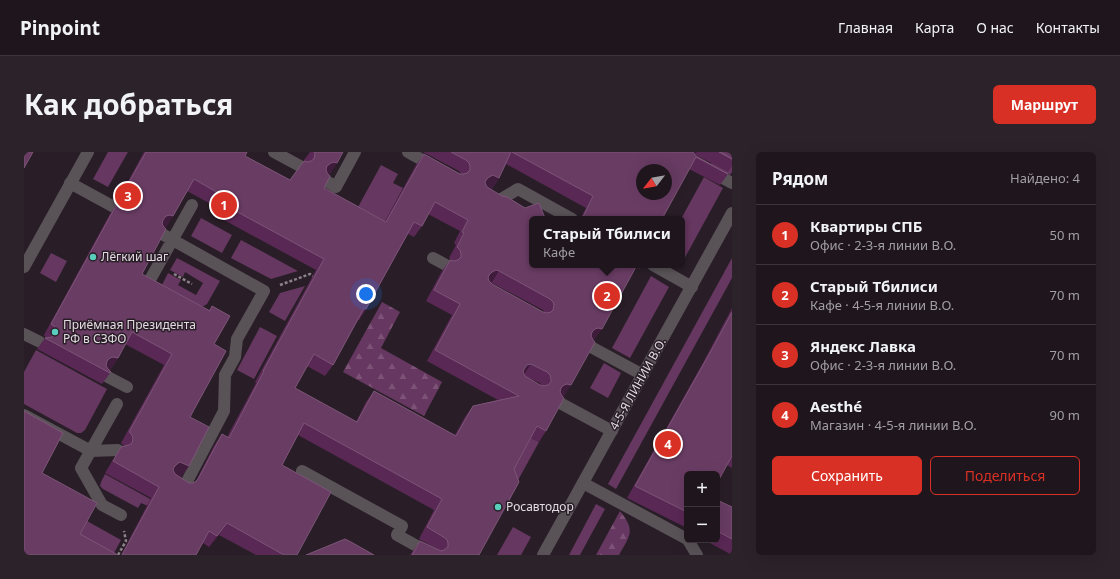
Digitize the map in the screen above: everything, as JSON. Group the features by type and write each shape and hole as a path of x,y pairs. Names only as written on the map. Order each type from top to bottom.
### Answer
{"street":[{"path":"24,267 88,152"},
{"path":"274,152 300,166"},
{"path":"326,181 336,187 355,152"},
{"path":"408,152 448,174"},
{"path":"698,164 732,183"},
{"path":"70,183 114,207"},
{"path":"485,194 498,201 518,189 567,216"},
{"path":"151,278 167,237 192,204"},
{"name":"4-5-Я ЛИНИИ В.О.","path":"543,555 731,218"},
{"path":"167,237 264,291 237,339 235,357 225,375 224,412 184,487 173,481"},
{"path":"433,258 446,265"},
{"path":"658,268 692,287"},
{"path":"24,334 40,342"},
{"path":"591,347 643,375"},
{"path":"106,376 127,387"},
{"path":"560,403 612,431"},
{"path":"117,404 81,468 102,505 121,515"},
{"path":"24,415 91,451 118,450"},
{"path":"302,471 402,526 397,535 433,555"},
{"path":"583,483 684,537"},
{"path":"690,543 697,555"}],"path":[{"path":"264,291 310,274 321,281"},
{"path":"118,555 126,541 121,515"}],"green space":[{"path":"108,152 128,152 108,187 93,179"},
{"path":"717,152 732,152 732,172 730,175 711,164"},
{"path":"381,165 398,174 393,183 403,188 379,233 352,218"},
{"path":"704,177 723,188 685,258 685,216 683,216"},
{"path":"201,218 232,235 222,253 191,236"},
{"path":"241,240 298,271 271,279 231,258"},
{"path":"51,253 67,261 56,282 40,273"},
{"path":"177,258 220,281 207,304 202,307 162,285 168,273 181,280 178,285 196,295 203,283 185,272 183,277 170,270"},
{"path":"732,258 732,278 616,489 608,484"},
{"path":"651,276 669,287 630,358 612,348"},
{"path":"305,286 285,321 269,312 280,293"},
{"path":"382,302 400,312 381,348 442,382 424,416 343,372"},
{"path":"260,327 277,336 254,379 237,370"},
{"path":"36,350 107,389 85,430 81,433 77,433 24,404 24,372"},
{"path":"604,363 621,373 608,398 590,388"},
{"path":"529,437 539,442 511,493 504,484"},
{"path":"105,474 152,500 148,506 141,503 138,508 103,489 100,486"},
{"path":"596,504 605,509 580,555 569,555"},
{"path":"620,511 630,528 630,533 619,555 596,555"},
{"path":"87,521 121,540 113,555 74,544"},
{"path":"513,527 531,537 521,555 497,555"}],"building":[{"path":"24,152 33,152 24,168"},
{"path":"146,152 247,152 245,156 290,180 304,161 308,162 314,159 314,152 343,152 337,163 334,162 327,166 327,173 330,176 324,188 386,222 424,154 460,174 463,174 470,170 469,163 451,152 511,152 499,178 493,175 486,180 485,183 487,187 525,208 539,203 544,216 529,216 529,268 635,268 602,329 598,328 592,332 591,336 595,342 571,385 567,384 561,388 560,392 564,398 546,431 537,426 514,469 519,482 479,555 412,555 420,541 441,551 448,547 447,540 445,538 427,527 442,499 304,423 282,465 331,492 297,555 284,555 227,523 217,536 209,531 196,555 122,555 159,487 113,461 121,447 132,443 133,438 129,432 172,354 132,332 118,358 113,357 107,361 106,366 111,372 110,373 45,338 52,337 54,335 54,326 51,324 118,202 122,203 129,199 128,192 125,189","holes":["194,179 227,198 232,209 324,259 263,371 229,438 222,434 198,479 195,482 189,483 175,474 173,470 174,467 180,462 189,466 209,427 190,417 226,351 214,344 230,316 212,306 210,311 142,274 166,229 163,226 163,220 166,216 173,216","435,202 468,220 462,232 464,233 457,247 460,250 461,257 458,260 450,260 434,290 460,304 435,350 519,396 473,406 456,436 374,391 357,422 295,388 314,354 333,365 414,222 422,226","496,270 550,299 554,305 553,310 547,313 543,312 492,284 488,278 489,275","531,364 550,375 551,382 548,385 540,385 525,376 523,372 524,369 527,365"]},
{"path":"512,152 693,152 696,156 728,174 696,157 664,216 583,216 593,196"},
{"path":"732,312 732,456 720,478 720,471 684,471 684,510 635,486"},
{"path":"24,411 63,433 42,473 97,503 80,534 118,555 24,555"},
{"path":"720,501 732,507 732,539 720,533"},
{"path":"345,539 374,555 306,555"}],"place":[{"name":"Яндекс Лавка","path":"128,196"},
{"name":"Квартиры СПБ","path":"224,205"},
{"name":"Лёгкий шаг","path":"93,257"},
{"name":"Старый Тбилиси","path":"607,296"},
{"name":"Приёмная Президента РФ в СЗФО","path":"55,332"},
{"name":"Aesthé","path":"668,444"},
{"name":"Росавтодор","path":"498,507"}]}
